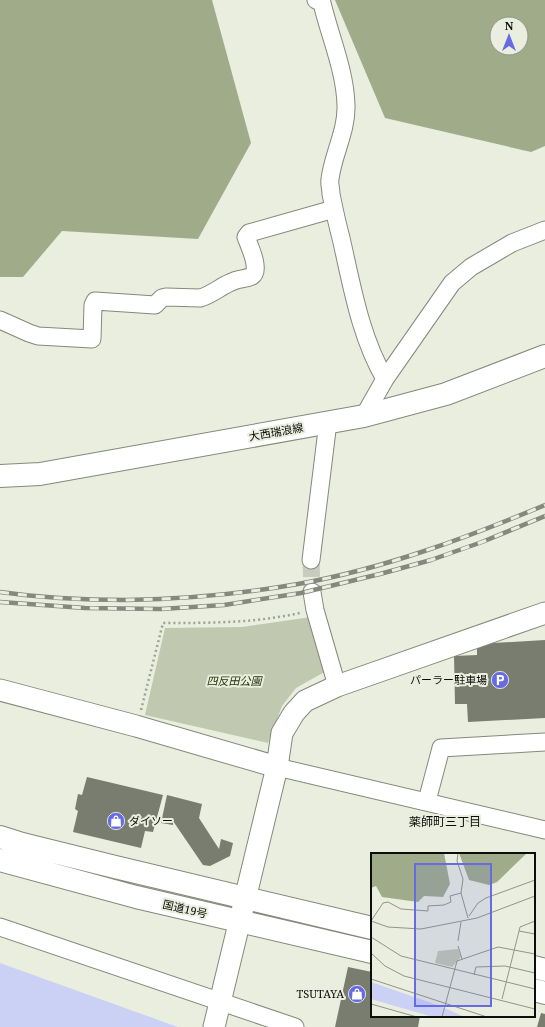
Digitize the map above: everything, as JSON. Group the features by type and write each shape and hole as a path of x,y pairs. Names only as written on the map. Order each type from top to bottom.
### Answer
{"main road":[{"name":"大西瑞浪線","path":"0,476 40,474 364,416 446,394 545,356"},
{"path":"0,837 22,844 371,928"},
{"name":"国道19号","path":"0,860 128,895 371,952"},
{"path":"535,967 545,970"},
{"path":"535,990 545,993"}],"street":[{"path":"316,0 322,3 328,28 339,61 346,105 346,123 329,180 334,210 364,333 385,378"},
{"path":"0,320 38,336 92,339 93,305 95,301 155,305 162,298 166,297 206,297 234,281 253,275 256,266 246,237 249,233 334,210"},
{"path":"364,416 385,378 452,283 471,267 512,243 545,230"},
{"path":"312,560 328,422"},
{"path":"312,592 314,610 337,686"},
{"path":"214,1027 277,766 282,733 294,713 305,701 337,686 545,613"},
{"path":"0,690 136,726 277,766 545,830"},
{"path":"427,801 441,748 545,742"},
{"path":"0,927 220,1004 295,1027"}],"path":[{"path":"136,726 163,623 233,622 275,618 314,610"}],"green space":[{"path":"0,0 212,0 251,143 198,239 62,231 23,277 0,277"},
{"path":"335,0 545,0 545,146 531,152 385,118"},
{"name":"四反田公園","path":"311,617 328,670 296,688 282,706 268,743 145,715 165,628 242,627"}],"water":[{"path":"0,963 175,1026 178,1027 0,1027"}],"building":[{"name":"パーラー駐車場","path":"545,640 545,718 468,722 467,704 455,704 454,656 477,655 477,644"},
{"name":"ダイソー","path":"87,777 163,795 153,832 145,831 141,848 73,832 78,811 75,809 78,794 82,795"},
{"path":"167,795 202,804 199,818 219,849 221,839 233,843 230,856 210,866 203,865 173,821 173,825 161,823"},
{"name":"TSUTAYA","path":"348,967 371,972 371,1017 420,1017 418,1027 335,1027"},
{"path":"541,1013 545,1014 545,1027 537,1027"}],"tunnel":[{"path":"311,560 312,592"}],"railway":[{"path":"0,592 63,598 127,600 212,595 277,588 330,578 393,561 455,541 545,505"},
{"path":"0,602 85,608 161,609 224,605 301,593 431,560 482,542 545,516"}],"place":[{"name":"パーラー駐車場","path":"500,680"},
{"name":"ダイソー","path":"116,821"},
{"name":"TSUTAYA","path":"357,994"}],"district":[{"name":"薬師町三丁目","path":"445,822"}]}
